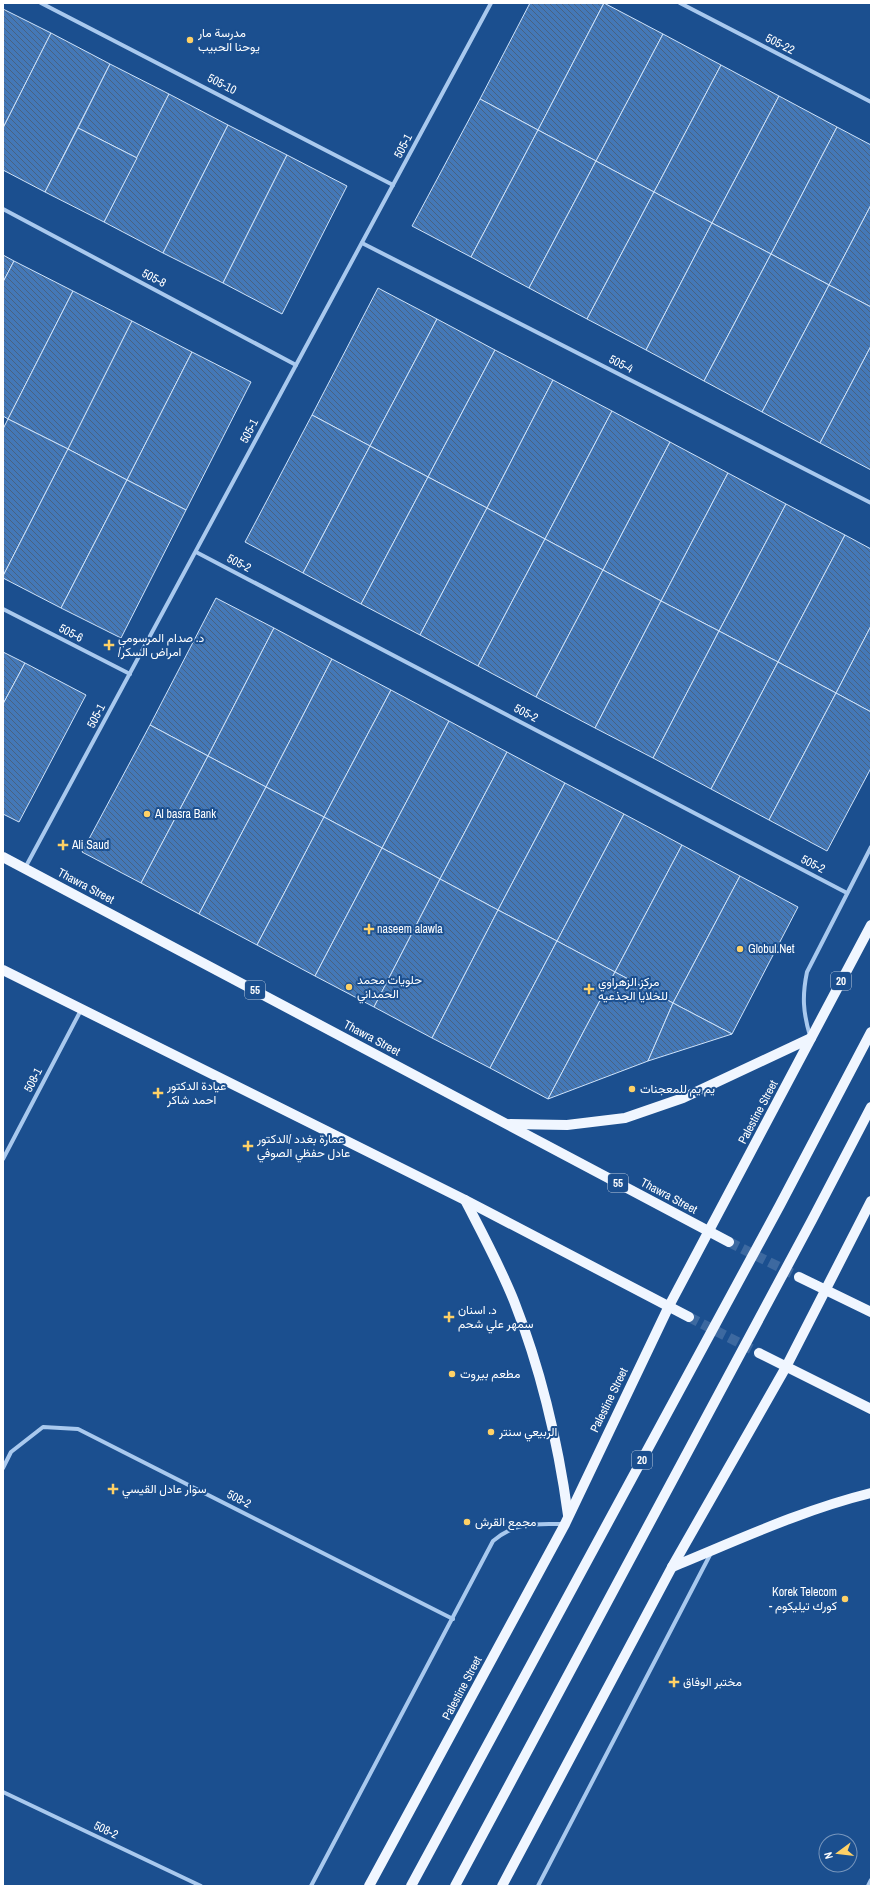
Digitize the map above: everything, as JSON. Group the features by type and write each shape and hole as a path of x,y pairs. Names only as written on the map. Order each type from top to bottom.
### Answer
{"main road":[{"name":"Thawra Street","path":"3,857 729,1242"},
{"name":"Palestine Street","path":"370,1886 567,1520 669,1306 871,925"},
{"path":"3,970 465,1200 689,1317"},
{"name":"20","path":"411,1886 780,1205 871,1032"},
{"path":"507,1124 567,1125 625,1118 683,1098 811,1038"},
{"path":"455,1886 809,1227 871,1107"},
{"path":"465,1200 491,1249 513,1300 532,1353 548,1406 560,1460 567,1520"},
{"path":"502,1886 672,1567 786,1367 871,1200"},
{"path":"799,1277 871,1312"},
{"path":"759,1353 871,1409"},
{"path":"672,1567 835,1502 871,1493"}],"street":[{"name":"505-10","path":"41,3 393,185"},
{"name":"505-1","path":"25,868 491,3"},
{"name":"505-22","path":"680,3 871,102"},
{"name":"505-8","path":"3,209 296,365"},
{"name":"505-4","path":"362,242 871,503"},
{"name":"505-2","path":"196,552 847,893"},
{"name":"505-6","path":"3,609 130,674"},
{"path":"811,1038 804,1015 803,991 807,972 871,846"},
{"name":"508-1","path":"3,1159 81,1009"},
{"name":"508-2","path":"3,1468 11,1452 44,1427 78,1429 453,1619"},
{"path":"311,1886 453,1619 486,1553 494,1541 504,1532 516,1526 567,1520"},
{"path":"538,1886 713,1550"},
{"name":"508-2","path":"3,1792 201,1886"},
{"path":"868,1886 871,1880"}],"building":[{"path":"530,3 604,3 538,130 480,99"},
{"path":"604,3 663,34 596,161 538,130"},
{"path":"3,9 51,33 3,128"},
{"path":"51,33 110,64 45,192 3,170 3,128"},
{"path":"663,34 721,65 654,192 596,161"},
{"path":"110,64 169,94 137,158 78,128"},
{"path":"721,65 779,96 712,223 654,192"},
{"path":"169,94 228,125 163,253 104,222"},
{"path":"779,96 837,127 771,254 712,223"},
{"path":"480,99 538,130 471,257 412,226"},
{"path":"228,125 287,155 223,283 163,253"},
{"path":"837,127 871,145 871,205 829,285 771,254"},
{"path":"78,128 137,158 104,222 45,192"},
{"path":"538,130 596,161 529,288 471,257"},
{"path":"287,155 347,186 282,314 223,283"},
{"path":"596,161 654,192 587,319 529,288"},
{"path":"654,192 712,223 646,350 587,319"},
{"path":"871,205 871,307 829,285"},
{"path":"712,223 771,254 704,381 646,350"},
{"path":"771,254 829,285 762,412 704,381"},
{"path":"3,255 14,261 3,282"},
{"path":"14,261 73,291 8,419 3,416 3,282"},
{"path":"829,285 871,307 871,346 820,443 762,412"},
{"path":"378,288 437,319 370,446 312,415"},
{"path":"73,291 132,321 68,449 8,419"},
{"path":"437,319 495,350 428,477 370,446"},
{"path":"132,321 192,352 127,480 68,449"},
{"path":"871,346 871,470 820,443"},
{"path":"495,350 553,380 487,508 428,477"},
{"path":"192,352 251,382 186,510 127,480"},
{"path":"553,380 612,411 545,539 487,508"},
{"path":"612,411 670,442 603,570 545,539"},
{"path":"312,415 370,446 303,573 245,542"},
{"path":"8,419 68,449 3,576 3,429"},
{"path":"670,442 728,473 661,601 603,570"},
{"path":"370,446 428,477 361,604 303,573"},
{"path":"68,449 127,480 61,608 3,578 3,576"},
{"path":"728,473 786,504 719,631 661,601"},
{"path":"428,477 487,508 420,635 361,604"},
{"path":"127,480 186,510 121,638 61,608"},
{"path":"786,504 845,535 778,662 719,631"},
{"path":"487,508 545,539 478,666 420,635"},
{"path":"845,535 871,549 871,626 836,693 778,662"},
{"path":"545,539 603,570 536,697 478,666"},
{"path":"603,570 661,601 595,728 536,697"},
{"path":"216,598 274,628 208,756 150,725"},
{"path":"661,601 719,631 653,758 595,728"},
{"path":"871,626 871,712 836,693"},
{"path":"274,628 332,659 266,787 208,756"},
{"path":"719,631 778,662 711,789 653,758"},
{"path":"3,652 25,663 3,704"},
{"path":"332,659 391,690 324,817 266,787"},
{"path":"778,662 836,693 769,820 711,789"},
{"path":"25,663 86,695 19,822 3,814 3,704"},
{"path":"391,690 449,721 382,848 324,817"},
{"path":"836,693 871,712 871,768 827,851 769,820"},
{"path":"449,721 507,752 440,879 382,848"},
{"path":"150,725 208,756 141,883 82,852"},
{"path":"507,752 565,783 498,910 440,879"},
{"path":"208,756 266,787 199,914 141,883"},
{"path":"565,783 624,814 557,941 498,910"},
{"path":"266,787 324,817 257,945 199,914"},
{"path":"624,814 682,845 615,972 557,941"},
{"path":"324,817 382,848 315,976 257,945"},
{"path":"682,845 740,876 673,1003 615,972"},
{"path":"382,848 440,879 374,1007 315,976"},
{"path":"740,876 798,907 732,1034 673,1003"},
{"path":"440,879 498,910 432,1038 374,1007"},
{"path":"498,910 557,941 490,1068 432,1038"},
{"path":"557,941 615,972 548,1099 490,1068"},
{"path":"615,972 673,1003 648,1061 548,1099"},
{"path":"673,1003 732,1034 648,1061"}],"tunnel":[{"path":"729,1242 799,1277"},
{"path":"689,1317 759,1353"}],"place":[{"name":"مدرسة مار يوحنا الحبيب","path":"190,40"},
{"name":"د. صدام المرسومي /امراض السكر","path":"109,645"},
{"name":"Al basra Bank","path":"147,814"},
{"name":"Ali Saud","path":"63,845"},
{"name":"naseem alawla","path":"369,929"},
{"name":"Globul.Net","path":"740,949"},
{"name":"حلويات محمد الحمداني","path":"349,987"},
{"name":"مركز الزهراوي للخلايا الجذعيه","path":"589,989"},
{"name":"يم يم للمعجنات","path":"632,1089"},
{"name":"عيادة الدكتور احمد شاكر","path":"158,1093"},
{"name":"عمارة بغدد /الدكتور عادل حفظي الصوفي","path":"248,1146"},
{"name":"د. اسنان سمهر علي شحم","path":"449,1317"},
{"name":"مطعم بيروت","path":"452,1374"},
{"name":"الربيعي سنتر","path":"491,1432"},
{"name":"سوار عادل القيسي","path":"113,1489"},
{"name":"مجمع القرش","path":"467,1522"},
{"name":"Korek Telecom - كورك تيليكوم","path":"845,1599"},
{"name":"مختبر الوفاق","path":"674,1682"}]}
